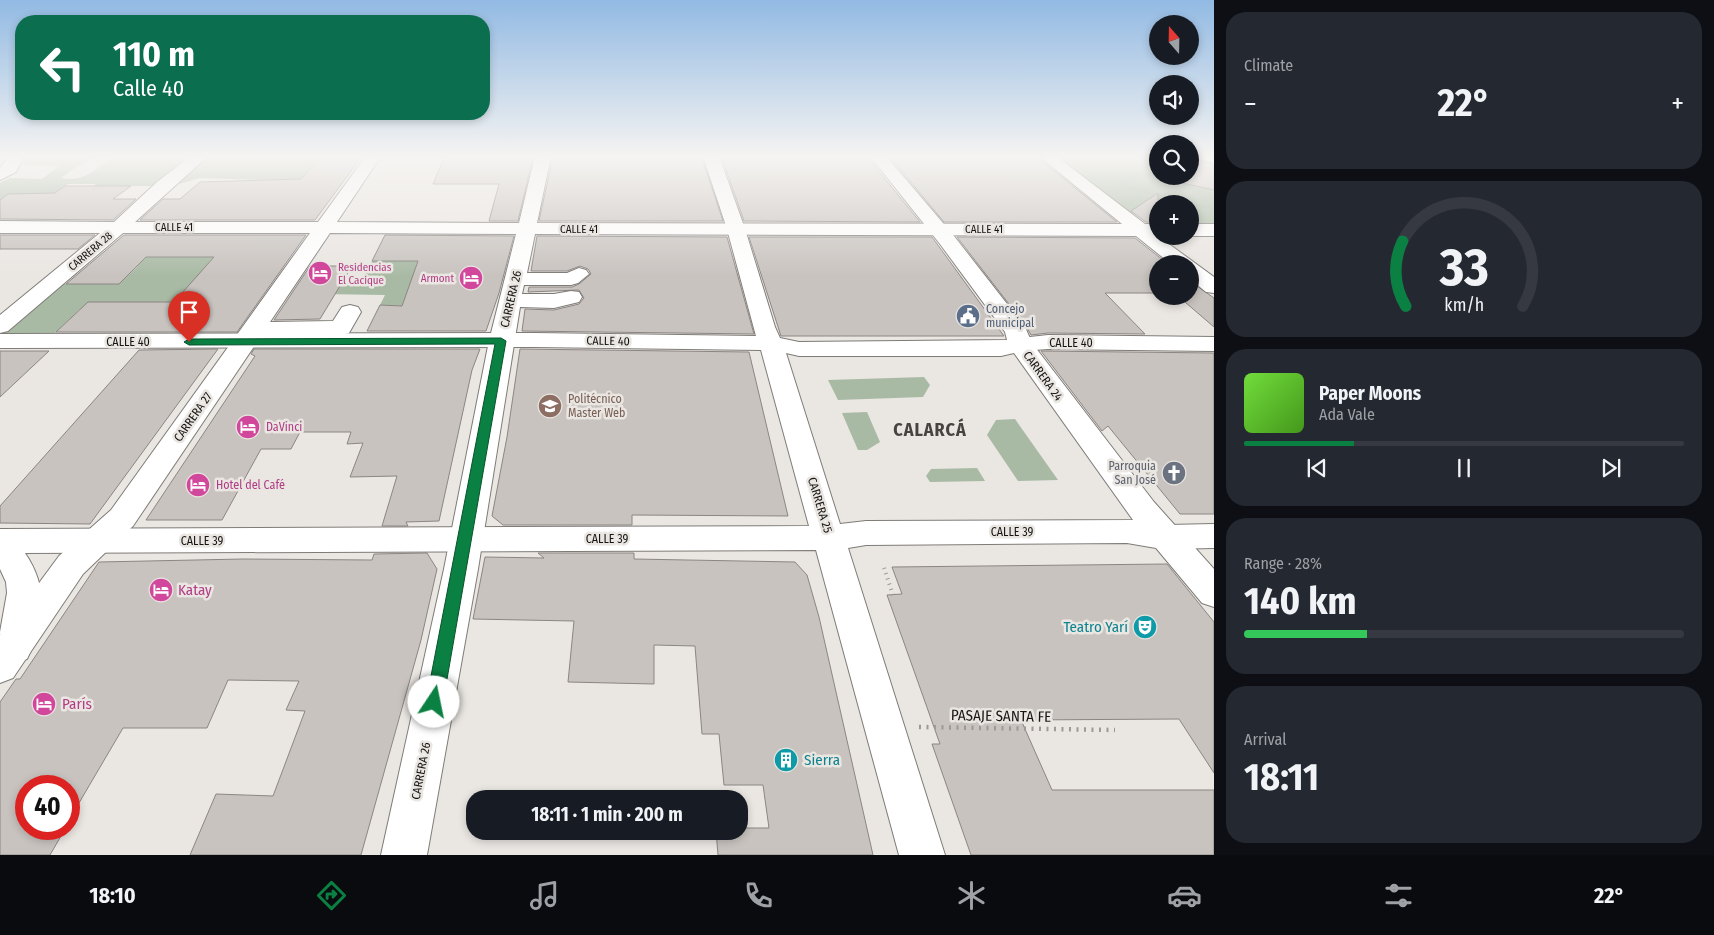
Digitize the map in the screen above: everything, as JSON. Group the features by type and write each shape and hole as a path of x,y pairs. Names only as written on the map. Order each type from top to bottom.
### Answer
{"street":[{"name":"CARRERA 28","path":"0,326 119,227 152,196"},
{"name":"CARRERA 27","path":"7,656 71,565 122,518 346,196"},
{"name":"CARRERA 26","path":"404,855 466,539 501,341 534,196"},
{"name":"CARRERA 25","path":"725,196 736,229 763,328 771,343 830,538 922,855"},
{"name":"CARRERA 24","path":"910,196 1017,332 1020,344 1143,510 1214,593"},
{"path":"1096,196 1172,255"},
{"path":"145,227 166,209"},
{"name":"CALLE 41","path":"0,226 1149,230"},
{"path":"1199,230 1214,230"},
{"path":"513,289 571,279 579,274"},
{"path":"1199,276 1214,287"},
{"path":"513,289 554,300 571,297"},
{"path":"250,335 341,328 350,312"},
{"name":"CALLE 40","path":"0,341 250,335 501,341 771,343 799,349 1001,349 1020,344 1048,342 1206,343"},
{"name":"CALLE 39","path":"0,542 97,540 419,541 466,539 830,538 866,533 1117,531 1167,537 1214,536"},
{"path":"0,546 18,568 24,580 26,595 24,613 7,656"}],"path":[{"path":"1145,201 1149,199"},
{"path":"1199,205 1214,209"},
{"path":"884,568 893,595"},
{"name":"PASAJE SANTA FE","path":"886,727 1115,730"}],"green space":[{"path":"1107,196 1149,196 1149,218 1129,212"},
{"path":"1199,196 1214,196 1214,223 1199,223"},
{"path":"166,254 217,254 226,303 79,310 55,333 5,333 61,284 119,284 137,267 139,257 162,257"},
{"path":"372,261 424,261 433,300 404,300 402,306 380,305 385,295 322,294 330,281 361,281"},
{"path":"924,377 930,385 923,397 838,400 828,380"},
{"path":"867,412 880,442 867,450 858,450 842,413"},
{"path":"1015,419 1058,480 1018,481 987,435 996,420"},
{"path":"977,468 985,481 930,482 926,476 931,469"}],"building":[{"path":"5,196 117,196 113,199 136,199 113,220 0,219 0,200"},
{"path":"184,196 333,196 315,220 140,220 163,199 180,199"},
{"path":"496,196 524,196 518,221 489,221"},
{"path":"544,196 715,196 723,221 539,221"},
{"path":"735,196 899,196 920,222 744,221"},
{"path":"922,196 1085,196 1117,222 944,222"},
{"path":"1149,199 1149,222 1146,222 1131,211"},
{"path":"0,235 95,235 78,249 0,249"},
{"path":"124,235 306,235 237,332 56,332 88,302 174,302 214,257 146,257 119,284 66,284"},
{"path":"385,235 514,236 499,293 486,331 367,331 380,305 402,306 418,261 372,261"},
{"path":"537,236 727,237 754,334 522,331 525,309 554,310 579,304 584,298 579,290 528,292 529,287 572,287 591,274 588,269 580,266 567,271 531,271"},
{"path":"749,237 932,237 1004,336 781,336"},
{"path":"957,237 1135,238 1157,255 1149,255 1149,293 1105,293 1145,334 1048,333 1031,335"},
{"path":"310,266 352,266 320,319 274,320"},
{"path":"1199,287 1214,298 1214,327 1188,305 1199,305"},
{"path":"218,349 90,524 0,523 0,506 139,350"},
{"path":"254,349 480,349 472,370 439,521 406,522 408,526 382,526 397,476 350,477 363,443 347,444 351,432 300,432 291,449 261,449 222,520 146,520 255,356 251,354"},
{"path":"520,349 749,352 788,516 632,515 632,525 503,525 492,516 507,437"},
{"path":"0,351 49,351 0,397"},
{"path":"1041,351 1214,353 1214,514 1180,514 1108,426 1102,431"},
{"path":"427,553 437,569 421,640 361,855 190,855 216,794 273,796 305,711 286,710 299,681 228,680 207,728 123,728 80,801 80,775 15,775 15,840 59,840 50,855 0,855 0,702 16,679 20,679 99,562 243,559 372,560 374,554"},
{"path":"538,553 634,553 634,559 795,562 807,575 819,617 873,855 718,855 717,840 748,840 748,828 769,828 763,785 724,785 719,734 702,734 695,646 654,645 654,684 568,682 574,621 473,619 485,557 544,558"},
{"path":"1167,564 1214,622 1214,773 1179,719 1021,720 1052,790 1214,790 1214,855 971,855 932,744 940,744 887,595 902,594 892,567"}],"place":[{"name":"Residencias El Cacique","path":"320,273"},
{"name":"Armont","path":"471,278"},
{"name":"Concejo municipal","path":"968,316"},
{"name":"Politécnico Master Web","path":"550,406"},
{"name":"DaVinci","path":"248,427"},
{"name":"Parroquia San José","path":"1174,473"},
{"name":"Hotel del Café","path":"198,485"},
{"name":"Katay","path":"161,590"},
{"name":"Teatro Yarí","path":"1145,627"},
{"name":"París","path":"44,704"},
{"name":"Sierra","path":"786,760"}],"district":[{"name":"CALARCÁ","path":"930,430"}],"route":[{"path":"189,342 501,341 434,702"}]}
